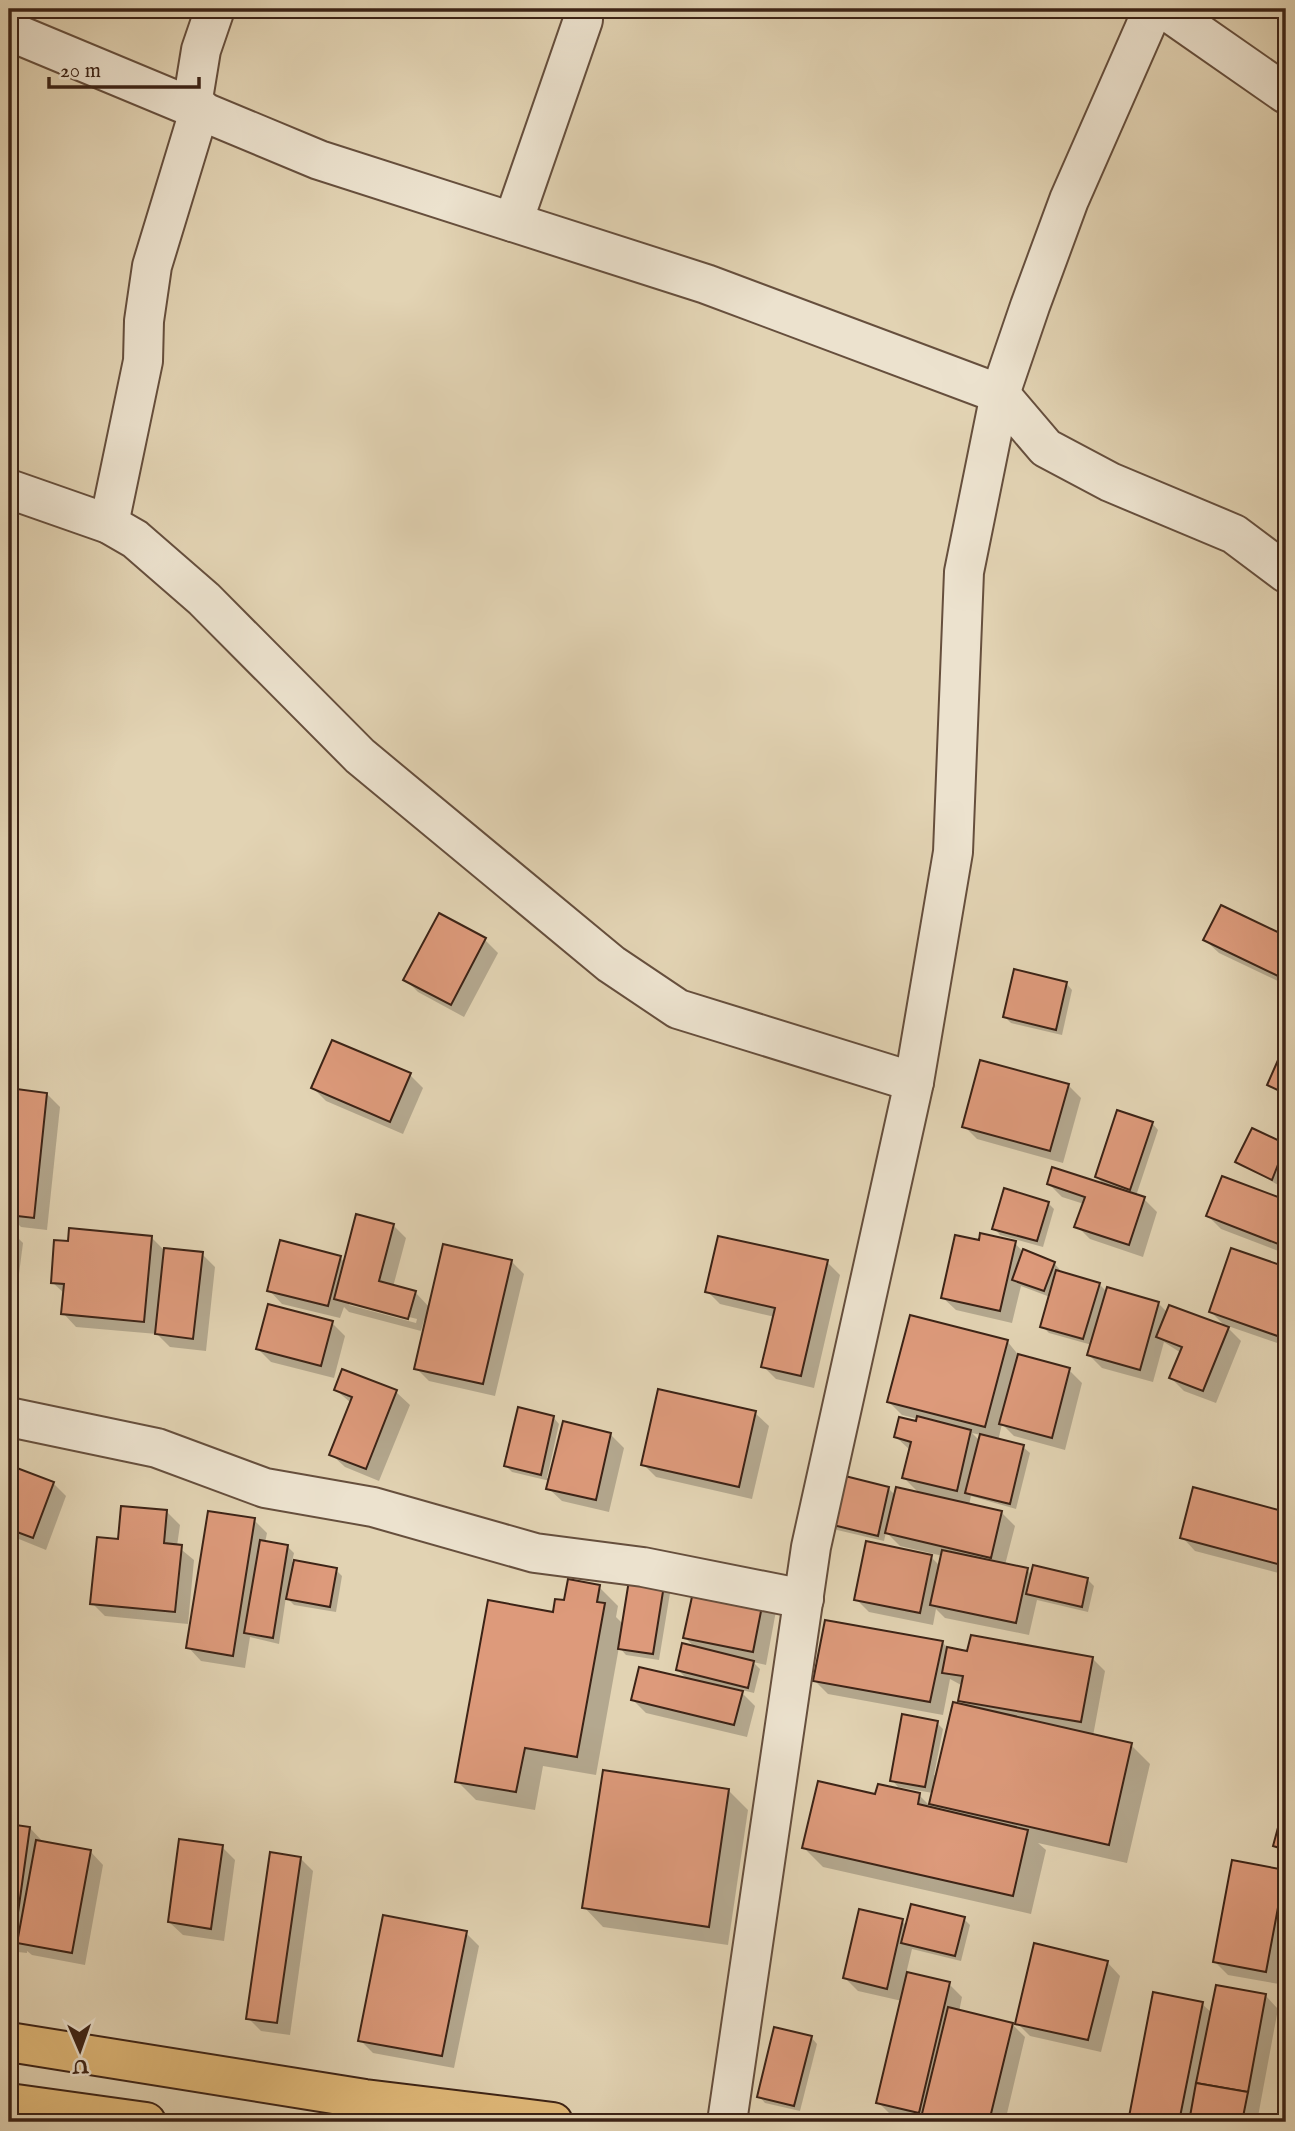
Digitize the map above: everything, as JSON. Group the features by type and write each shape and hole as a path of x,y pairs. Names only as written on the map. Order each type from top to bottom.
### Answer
{"main road":[{"path":"9,2042 364,2111 553,2122"},
{"path":"9,2103 146,2122"}],"street":[{"path":"109,523 143,361 144,321 152,266 196,107 201,50 215,9"},
{"path":"727,2122 804,1599 845,1387 914,1082 953,852 964,572 1000,394 1069,200 1153,9"},
{"path":"1164,9 1286,94"},
{"path":"513,222 583,20"},
{"path":"9,31 319,160 706,284 1000,394 1046,448 1110,482 1234,534 1286,573"},
{"path":"9,489 109,523 135,539 204,599 360,756 611,964 678,1009 914,1082"},
{"path":"9,1417 157,1448 265,1488 373,1507 534,1553 643,1567 804,1599"}],"building":[{"path":"1221,905 1286,936 1286,964 1280,977 1203,940"},
{"path":"439,913 486,938 451,1005 403,980"},
{"path":"1014,969 1067,982 1056,1030 1003,1017"},
{"path":"332,1040 411,1073 390,1122 311,1088"},
{"path":"1286,1042 1286,1094 1267,1085"},
{"path":"980,1060 1069,1084 1050,1151 962,1127"},
{"path":"9,1088 47,1093 34,1218 9,1215"},
{"path":"1117,1110 1153,1122 1130,1190 1095,1177"},
{"path":"1252,1128 1286,1144 1272,1180 1235,1162"},
{"path":"1052,1167 1145,1197 1129,1245 1074,1227 1085,1197 1047,1184"},
{"path":"1222,1176 1286,1200 1286,1247 1206,1216"},
{"path":"1004,1188 1049,1202 1037,1241 992,1229"},
{"path":"356,1214 394,1224 379,1281 416,1291 408,1319 334,1299"},
{"path":"69,1228 152,1236 144,1322 61,1314 64,1284 51,1283 54,1240 68,1241"},
{"path":"980,1233 1016,1241 1000,1311 941,1298 955,1235 979,1240"},
{"path":"718,1236 828,1260 801,1376 761,1367 775,1308 705,1292"},
{"path":"280,1240 341,1256 328,1306 267,1291"},
{"path":"443,1244 512,1260 483,1384 414,1369"},
{"path":"164,1248 203,1252 193,1339 155,1334"},
{"path":"1231,1248 1286,1267 1286,1339 1209,1312"},
{"path":"1023,1249 1055,1262 1044,1291 1012,1280"},
{"path":"1056,1270 1100,1283 1083,1339 1040,1327"},
{"path":"1107,1287 1159,1302 1140,1370 1087,1355"},
{"path":"268,1304 333,1321 321,1366 256,1349"},
{"path":"1169,1305 1229,1327 1203,1391 1169,1378 1182,1347 1156,1337"},
{"path":"910,1315 1008,1340 985,1427 887,1402"},
{"path":"1018,1354 1070,1368 1052,1438 999,1424"},
{"path":"342,1369 397,1390 366,1469 329,1455 352,1397 334,1390"},
{"path":"658,1389 756,1411 739,1487 641,1465"},
{"path":"518,1407 554,1416 541,1475 504,1466"},
{"path":"917,1416 971,1430 957,1491 902,1478 911,1442 894,1437 899,1417 916,1421"},
{"path":"563,1421 611,1433 596,1500 546,1489"},
{"path":"980,1434 1024,1445 1010,1504 965,1493"},
{"path":"9,1465 54,1482 33,1538 9,1529"},
{"path":"841,1475 889,1487 878,1536 829,1524"},
{"path":"896,1487 1002,1511 991,1558 885,1533"},
{"path":"1193,1487 1286,1512 1285,1566 1180,1538"},
{"path":"121,1506 167,1510 164,1543 182,1545 175,1612 90,1604 97,1537 118,1539"},
{"path":"208,1511 255,1518 233,1656 186,1648"},
{"path":"260,1540 288,1545 273,1638 244,1633"},
{"path":"866,1541 932,1555 920,1613 854,1600"},
{"path":"942,1550 1028,1568 1016,1623 930,1605"},
{"path":"294,1560 337,1568 330,1607 286,1599"},
{"path":"1033,1565 1088,1578 1082,1607 1026,1594"},
{"path":"630,1574 665,1579 653,1654 618,1649"},
{"path":"568,1579 600,1585 597,1602 605,1603 577,1757 525,1748 516,1792 455,1782 488,1600 553,1612 555,1599 564,1600"},
{"path":"695,1583 764,1596 753,1652 683,1638"},
{"path":"825,1620 943,1641 930,1702 813,1681"},
{"path":"971,1635 1093,1657 1081,1722 958,1701 963,1676 942,1673 947,1647 967,1651"},
{"path":"682,1643 754,1661 748,1688 676,1670"},
{"path":"639,1667 743,1691 734,1725 631,1700"},
{"path":"953,1702 1132,1743 1109,1845 929,1804"},
{"path":"902,1714 938,1721 925,1787 890,1781"},
{"path":"603,1770 729,1789 709,1927 582,1908"},
{"path":"818,1781 875,1794 878,1784 920,1793 918,1804 1028,1830 1013,1896 802,1848"},
{"path":"1286,1798 1286,1850 1273,1846"},
{"path":"9,1824 30,1827 14,1941 9,1940"},
{"path":"179,1839 223,1845 211,1929 168,1922"},
{"path":"36,1840 91,1850 72,1953 17,1943"},
{"path":"270,1852 301,1857 277,2023 246,2019"},
{"path":"1232,1860 1285,1870 1266,1972 1213,1962"},
{"path":"911,1904 965,1917 955,1956 901,1943"},
{"path":"859,1909 903,1919 887,1989 843,1978"},
{"path":"383,1915 467,1931 442,2056 358,2041"},
{"path":"1034,1943 1108,1961 1088,2040 1015,2024"},
{"path":"907,1972 950,1982 919,2113 876,2103"},
{"path":"1216,1985 1266,1994 1248,2092 1196,2083"},
{"path":"1153,1992 1203,2002 1179,2122 1128,2122"},
{"path":"948,2007 1013,2023 989,2122 920,2122"},
{"path":"774,2027 812,2036 794,2106 757,2097"},
{"path":"1196,2083 1248,2092 1242,2122 1189,2122"}]}
